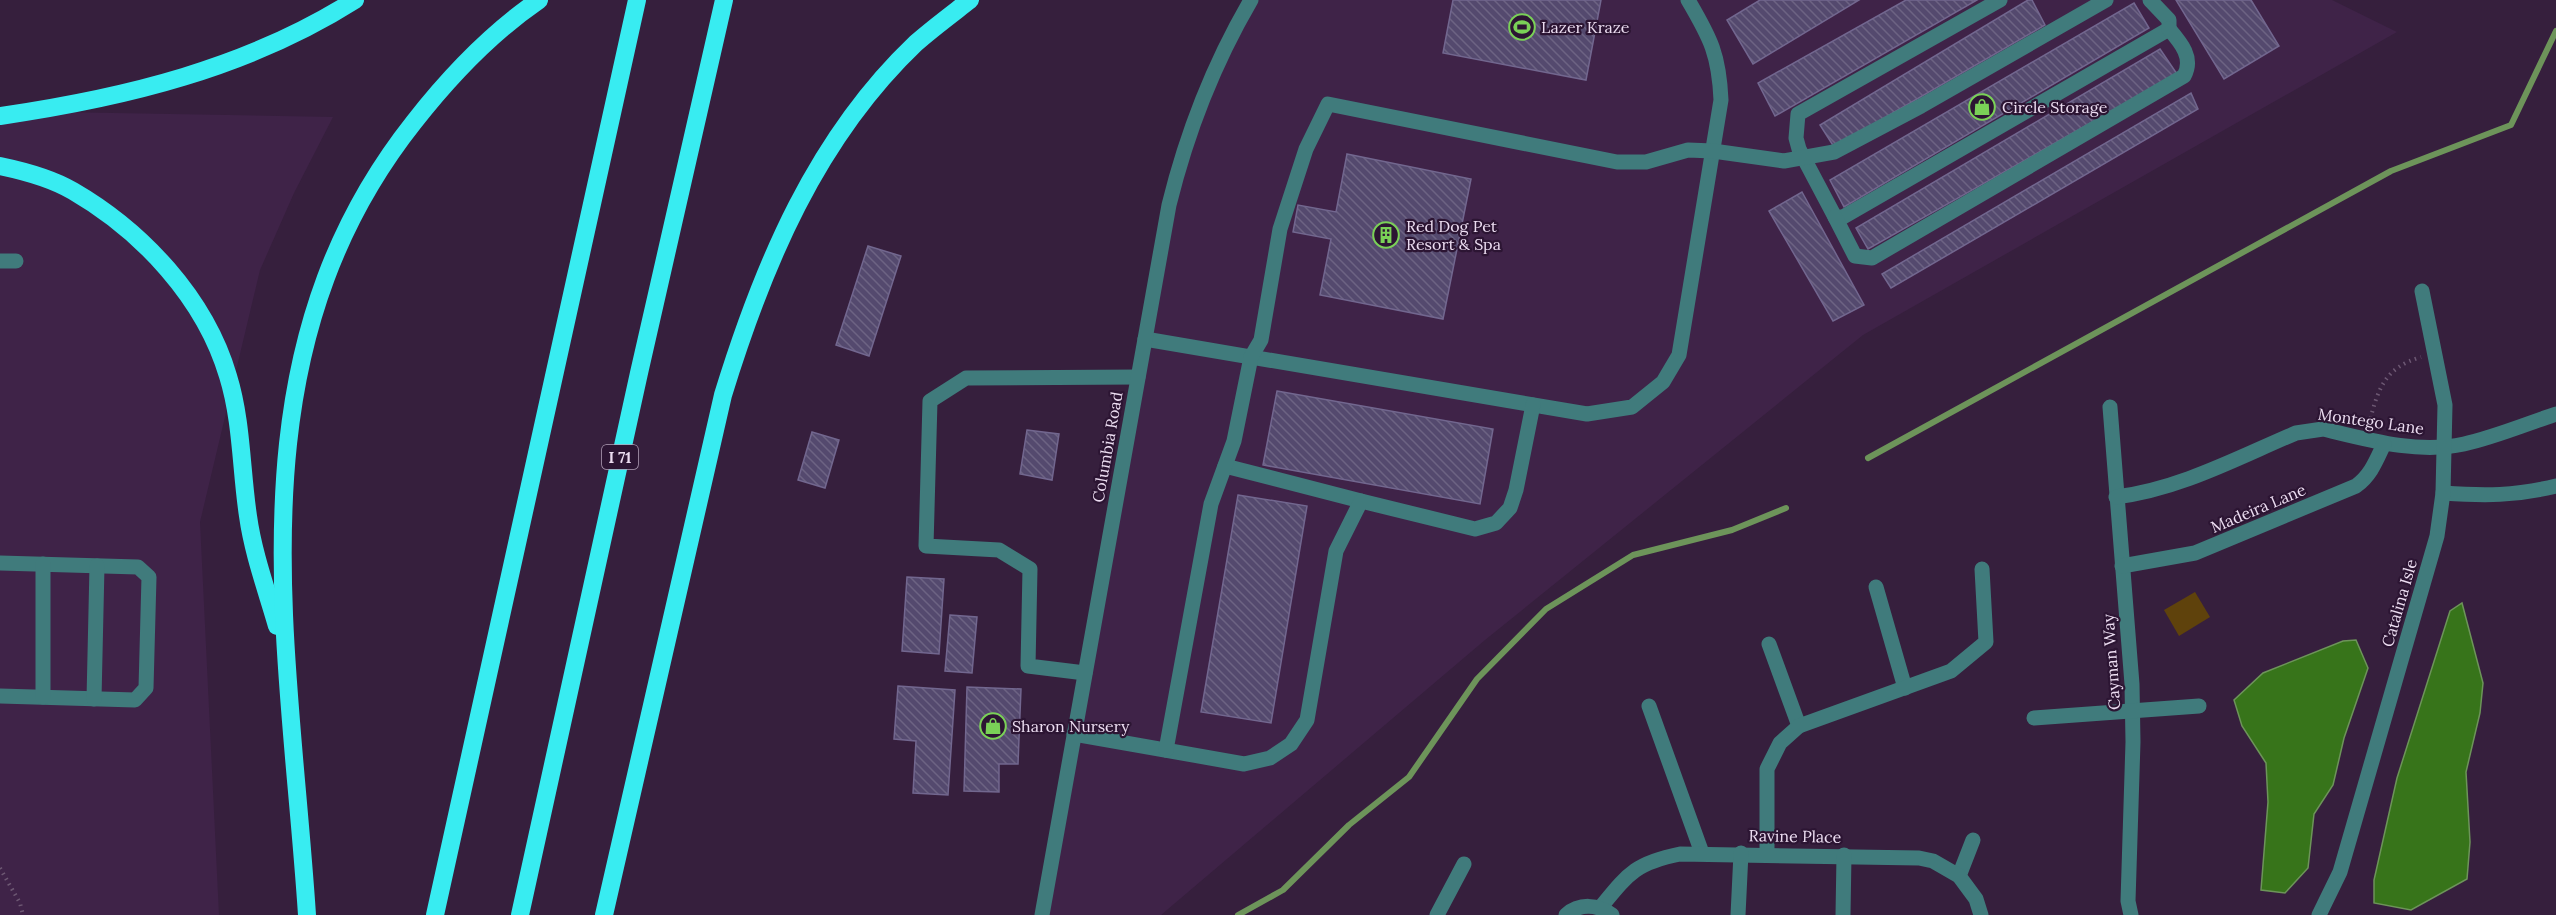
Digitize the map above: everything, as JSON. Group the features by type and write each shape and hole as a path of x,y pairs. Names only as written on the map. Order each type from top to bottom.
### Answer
{"highway":[{"path":"0,116 130,93 203,71 266,48 327,18 355,0"},
{"path":"435,915 637,0"},
{"name":"I 71","path":"520,915 724,0"},
{"path":"604,915 723,395 744,325 765,271 810,179 859,107 918,42 970,0"},
{"path":"307,915 285,656 282,557 286,445 302,353 317,302 346,232 373,180 397,143 443,86 473,54 534,3"},
{"path":"0,166 28,172 72,190 124,226 160,260 186,293 214,340 229,377 240,441 248,519 285,656"}],"street":[{"name":"Columbia Road","path":"1042,915 1169,205 1179,164 1202,95 1226,44 1251,0"},
{"path":"1145,339 1587,414 1632,407 1663,382 1679,355 1722,100 1720,66 1707,32 1688,0"},
{"path":"2000,0 1798,114 1796,138 1804,158 1855,256 1872,258 2184,76 2188,68 2188,58 2181,43 2169,29 2169,20 2150,0"},
{"path":"1166,750 1211,504 1234,441 1251,357 1261,340 1287,200 1306,149 1328,104 1617,162 1646,162 1688,150 1713,151 1784,161 1834,152 1921,106 2106,0"},
{"path":"1835,218 1843,217 2169,29"},
{"path":"0,261 16,261"},
{"name":"Catalina Isle","path":"2319,915 2340,872 2434,546 2443,493 2445,405 2422,291"},
{"path":"1085,674 1029,666 1030,570 999,549 926,546 930,401 966,378 1138,377"},
{"path":"1225,466 1475,529 1496,524 1510,508 1533,405"},
{"name":"Cayman Way","path":"2109,407 2133,711 2128,901 2131,915"},
{"name":"Montego Lane","path":"2116,497 2151,493 2309,429 2324,429 2384,444 2444,447 2465,444 2556,414"},
{"name":"Madeira Lane","path":"2122,566 2195,553 2356,486 2367,478 2374,468 2384,444"},
{"path":"2443,493 2495,496 2524,494 2556,486"},
{"path":"1074,734 1244,764 1270,758 1291,744 1306,720 1336,551 1361,501"},
{"path":"0,563 138,567 149,577 146,688 135,700 0,696"},
{"path":"43,564 43,697"},
{"path":"94,699 97,566"},
{"path":"1767,854 1767,769 1780,742 1799,726 1951,671 1986,642 1982,569"},
{"path":"1876,588 1905,688"},
{"path":"1769,644 1799,726"},
{"path":"1650,706 1702,853"},
{"path":"2034,718 2199,706"},
{"path":"1959,876 1972,840"},
{"path":"1738,915 1741,853"},
{"name":"Ravine Place","path":"1606,911 1629,873 1652,859 1680,854 1741,853 1918,858 1940,864 1959,876 1976,899 1981,915"},
{"path":"1843,915 1844,855"},
{"path":"1437,915 1464,864"},
{"path":"1566,915 1581,907 1606,911"}],"path":[{"path":"2365,439 2383,381 2402,363 2436,352"},
{"path":"0,868 20,903 22,915"}],"shaded area":[{"path":"1251,0 2332,0 2397,32 1863,335 1485,640 1161,915 1042,915 1179,163"},
{"path":"0,111 333,117 294,193 260,270 200,522 219,915 0,915"},
{"path":"2195,592 2210,617 2179,636 2164,610"},
{"path":"2462,603 2483,683 2480,713 2466,772 2470,842 2467,879 2411,910 2374,903 2374,880 2397,778 2450,611"},
{"path":"2356,640 2368,668 2344,738 2333,785 2314,814 2308,868 2285,893 2261,890 2268,802 2266,763 2242,726 2234,700 2263,673 2343,641"}],"building":[{"name":"Lazer Kraze","path":"1453,0 1601,0 1586,80 1443,53"},
{"path":"1760,0 1859,0 1753,64 1727,20"},
{"path":"1906,0 1977,0 1775,116 1758,83"},
{"path":"2028,0 2032,0 2045,25 1834,147 1820,125"},
{"path":"2176,0 2251,0 2279,46 2224,79"},
{"path":"2134,3 2149,28 1844,207 1830,180"},
{"path":"2160,49 2177,74 1868,249 1856,228"},
{"path":"2191,93 2198,109 1891,288 1882,274"},
{"name":"Red Dog Pet Resort & Spa","path":"1347,154 1471,179 1443,319 1320,295 1331,239 1293,232 1298,205 1336,212"},
{"path":"1802,192 1864,305 1833,321 1769,211"},
{"path":"868,246 901,256 869,356 836,345"},
{"path":"1277,391 1493,429 1480,504 1263,465"},
{"path":"1027,430 1059,434 1052,480 1020,474"},
{"path":"812,432 839,440 825,488 798,480"},
{"path":"1238,495 1307,506 1271,723 1201,712"},
{"path":"907,577 944,579 939,654 902,651"},
{"path":"950,615 977,617 972,673 945,671"},
{"path":"898,686 955,690 948,795 913,793 916,741 894,739"},
{"name":"Sharon Nursery","path":"967,687 1021,689 1018,764 999,764 999,792 964,791"}],"waterway":[{"path":"1868,458 2391,171 2511,125 2556,31"},
{"path":"1238,915 1283,890 1349,825 1409,777 1477,679 1546,609 1633,555 1732,530 1786,508"}],"place":[{"name":"Lazer Kraze","path":"1522,27"},
{"name":"Circle Storage","path":"1982,107"},
{"name":"Red Dog Pet Resort & Spa","path":"1386,235"},
{"name":"Sharon Nursery","path":"993,726"}]}
